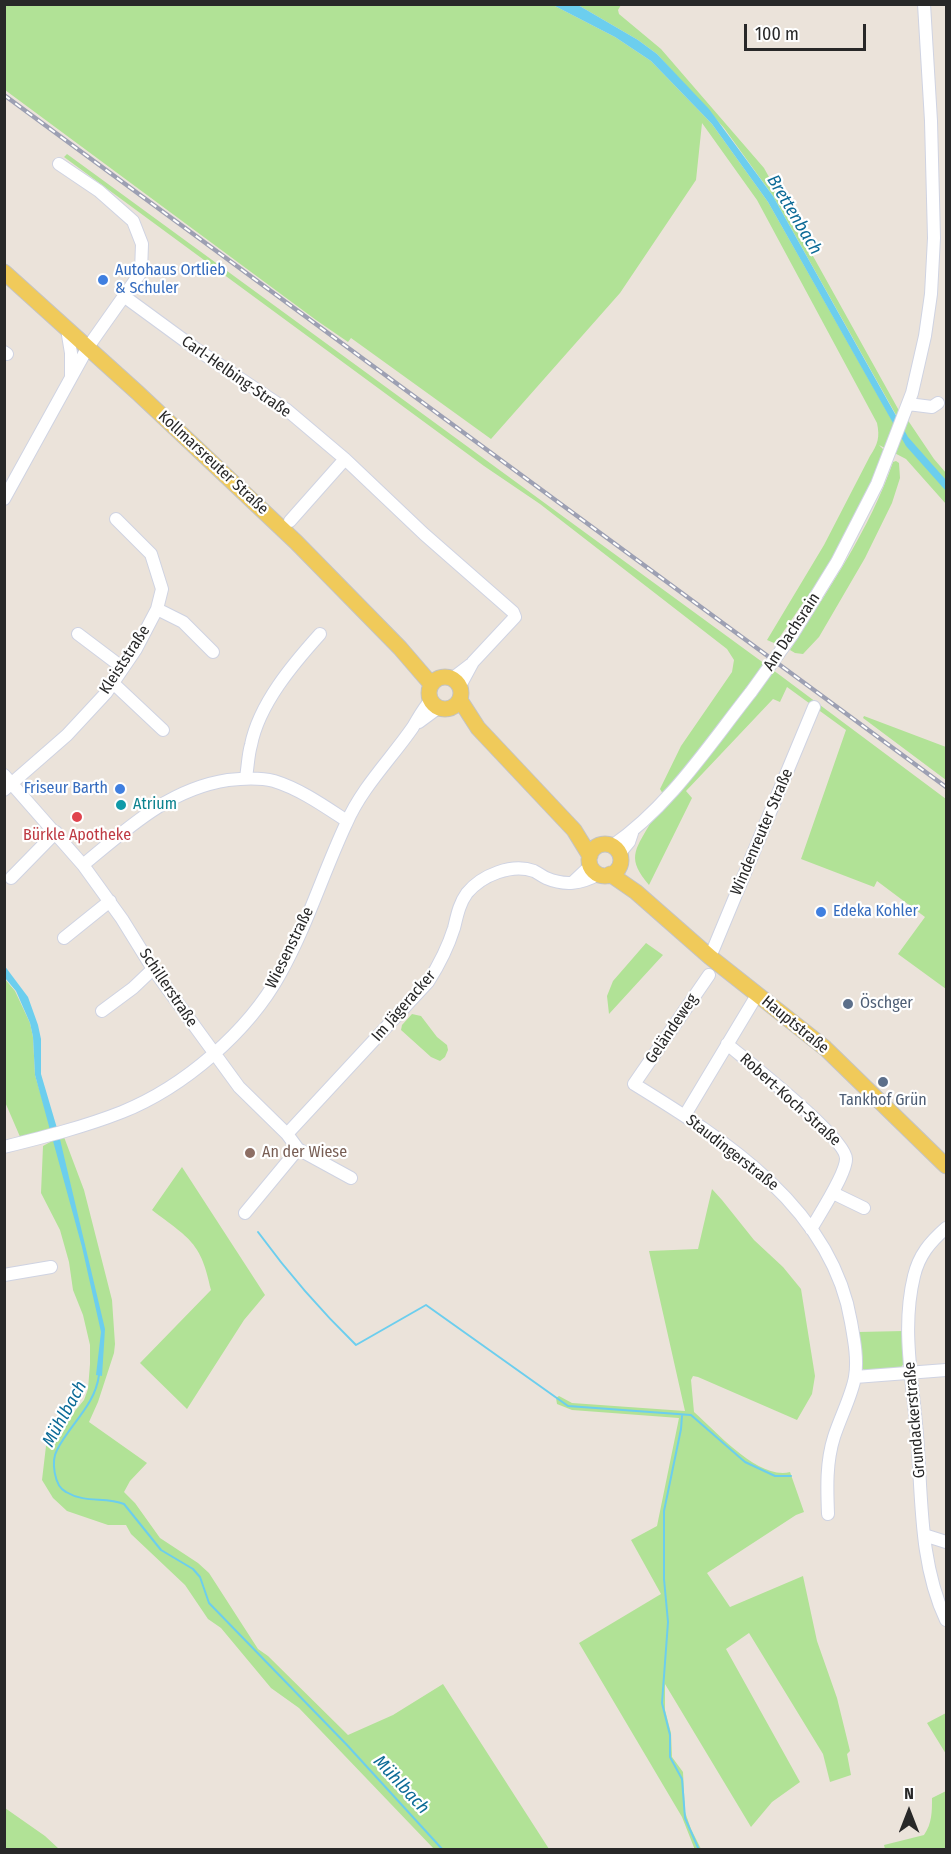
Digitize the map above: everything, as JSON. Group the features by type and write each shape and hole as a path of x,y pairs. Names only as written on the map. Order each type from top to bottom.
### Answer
{"main road":[{"name":"Kollmarsreuter Straße","path":"4,272 88,347 296,542 414,662 422,676 449,689"},
{"path":"449,689 447,709 434,704 429,693 449,689"},
{"path":"449,689 474,724 605,860"},
{"name":"Hauptstraße","path":"605,860 636,892 710,957 825,1048 946,1167"}],"street":[{"name":"Am Dachsrain","path":"605,860 629,842 632,832 664,800 751,692 792,635 861,517 877,484 905,410 925,336 931,294 932,122 924,4"},
{"path":"4,498 88,347 141,272 142,244 133,221 99,191 59,164"},
{"name":"Carl-Helbing-Straße","path":"125,297 196,349 287,410 345,459 424,534 513,612 515,617 449,689"},
{"path":"67,329 71,353 71,378"},
{"path":"905,410 932,407 938,403"},
{"path":"290,521 345,459"},
{"name":"Kleiststraße","path":"7,783 67,735 113,683 157,609 162,589 151,554 116,519"},
{"path":"157,609 183,622 213,652"},
{"path":"78,634 123,668"},
{"path":"246,777 251,742 265,709 284,676 320,634"},
{"path":"113,683 163,730"},
{"name":"Wiesenstraße","path":"4,1147 47,1136 123,1111 166,1088 232,1038 256,1011 277,979 347,821 382,765 413,726 422,710 434,704"},
{"name":"Windenreuter Straße","path":"710,957 814,707"},
{"path":"83,865 145,814 174,797 206,785 246,777 280,783 318,802 347,821"},
{"name":"Schillerstraße","path":"7,783 56,832 83,865 110,901 153,969 239,1087 298,1149 351,1178"},
{"path":"11,878 56,832"},
{"name":"Im Jägeracker","path":"286,1134 428,982 439,965 458,909 467,893 492,874 519,869 534,871 561,883 572,883 605,860"},
{"path":"64,938 110,901"},
{"path":"102,1011 133,988 153,969"},
{"name":"Geländeweg","path":"634,1084 709,975"},
{"path":"685,1115 757,995"},
{"name":"Robert-Koch-Straße","path":"727,1044 806,1111 844,1149 847,1160 833,1193 811,1229"},
{"name":"Staudingerstraße","path":"634,1084 685,1115 756,1169 786,1196 811,1229 832,1264 847,1299 855,1351 855,1377 833,1440 826,1481 828,1514"},
{"path":"245,1213 298,1149"},
{"path":"833,1193 864,1208"},
{"name":"Grundackerstraße","path":"946,1228 921,1255 910,1295 907,1329 924,1535 930,1572 946,1620"},
{"path":"4,1275 51,1267"},
{"path":"855,1377 946,1371"},
{"path":"924,1535 946,1542"}],"green space":[{"path":"5,5 553,5 615,37 651,61 712,124 768,202 897,429 900,422 773,196 724,128 657,54 638,40 578,5 621,5 618,10 619,14 661,49 764,168 902,416 905,416 946,473 946,504 906,459 879,445 884,450 884,458 829,565 777,641 774,643 767,640 824,545 875,448 878,428 757,200 702,123 696,180 620,293 491,439 351,338 348,342 316,320 5,90"},
{"path":"67,154 765,664 663,794 660,789 681,746 732,672 734,660 727,649 540,504 484,466 64,157"},
{"path":"893,462 899,463 900,478 892,503 865,558 819,637 803,654 795,653 790,650 860,535 884,487"},
{"path":"773,670 946,799 946,989 898,954 925,917 877,881 874,887 801,859 846,730 787,687 780,702 773,699 686,791 692,798 649,885 642,876 635,861 635,855 650,824"},
{"path":"864,716 946,747 946,780 863,718"},
{"path":"646,943 663,955 609,1014 607,996 613,981"},
{"path":"4,978 15,991 30,1023 35,1075 51,1129 21,1139 5,1102"},
{"path":"412,1014 421,1016 437,1037 447,1045 448,1050 445,1057 440,1061 431,1057 401,1030 402,1025"},
{"path":"64,1137 84,1190 112,1300 114,1353 89,1422 147,1463 130,1481 124,1492 135,1503 160,1538 209,1573 258,1649 268,1656 348,1735 393,1715 443,1684 549,1849 434,1849 299,1708 271,1688 221,1628 208,1619 185,1585 131,1534 126,1525 108,1525 67,1511 53,1498 42,1480 46,1446 84,1400 88,1389 90,1364 90,1345 83,1315 73,1290 69,1262 60,1230 41,1193 43,1146"},
{"path":"182,1167 265,1295 244,1320 187,1409 140,1363 211,1290 198,1251 185,1235 152,1210"},
{"path":"712,1189 754,1240 783,1267 801,1289 815,1376 812,1394 797,1420 693,1376 691,1380 694,1412 726,1442 752,1462 778,1473 790,1472 804,1512 707,1573 730,1607 803,1576 817,1641 837,1698 850,1751 847,1754 851,1775 830,1782 823,1754 749,1633 726,1649 800,1782 772,1802 751,1827 665,1684 665,1710 671,1733 672,1757 683,1772 685,1812 701,1849 695,1850 682,1817 579,1643 661,1594 631,1540 657,1526 679,1418 572,1410 557,1404 556,1398 559,1396 572,1403 685,1411 649,1251 698,1249"},
{"path":"904,1331 904,1363 900,1369 867,1372 860,1367 858,1332"},
{"path":"946,1713 946,1754 927,1723"},
{"path":"946,1791 946,1849 885,1849 884,1845 924,1835 932,1813 932,1798"},
{"path":"5,1808 45,1836 59,1849 5,1849"}],"water":[{"path":"553,5 578,5 638,40 657,54 709,109 773,196 908,437 946,480 946,491 906,446 768,202 712,124 651,61 615,37"},
{"path":"4,965 28,997 38,1025 41,1039 41,1074 59,1135 105,1329 102,1376 96,1375 101,1332 82,1247 35,1075 30,1023 16,991 5,978"}],"waterway":[{"path":"258,1232 305,1291 356,1345 426,1305 568,1406 691,1415 745,1462 775,1476 791,1476"},
{"name":"Mühlbach","path":"99,1375 93,1396 55,1455 56,1479 62,1489 81,1498 110,1500 124,1504 161,1550 193,1569 200,1577 209,1603 347,1745 443,1850"},
{"path":"682,1415 664,1511 664,1579 668,1622 662,1703 670,1735 670,1757 682,1779 685,1818 699,1850"}],"railway":[{"path":"4,95 946,787"}],"place":[{"name":"Autohaus Ortlieb & Schuler","path":"103,280"},
{"name":"Friseur Barth","path":"120,789"},
{"name":"Atrium","path":"121,805"},
{"name":"Bürkle Apotheke","path":"77,817"},
{"name":"Edeka Kohler","path":"821,912"},
{"name":"Öschger","path":"848,1004"},
{"name":"Tankhof Grün","path":"883,1082"},
{"name":"An der Wiese","path":"250,1153"}],"water label":[{"name":"Brettenbach","path":"794,215"}]}
